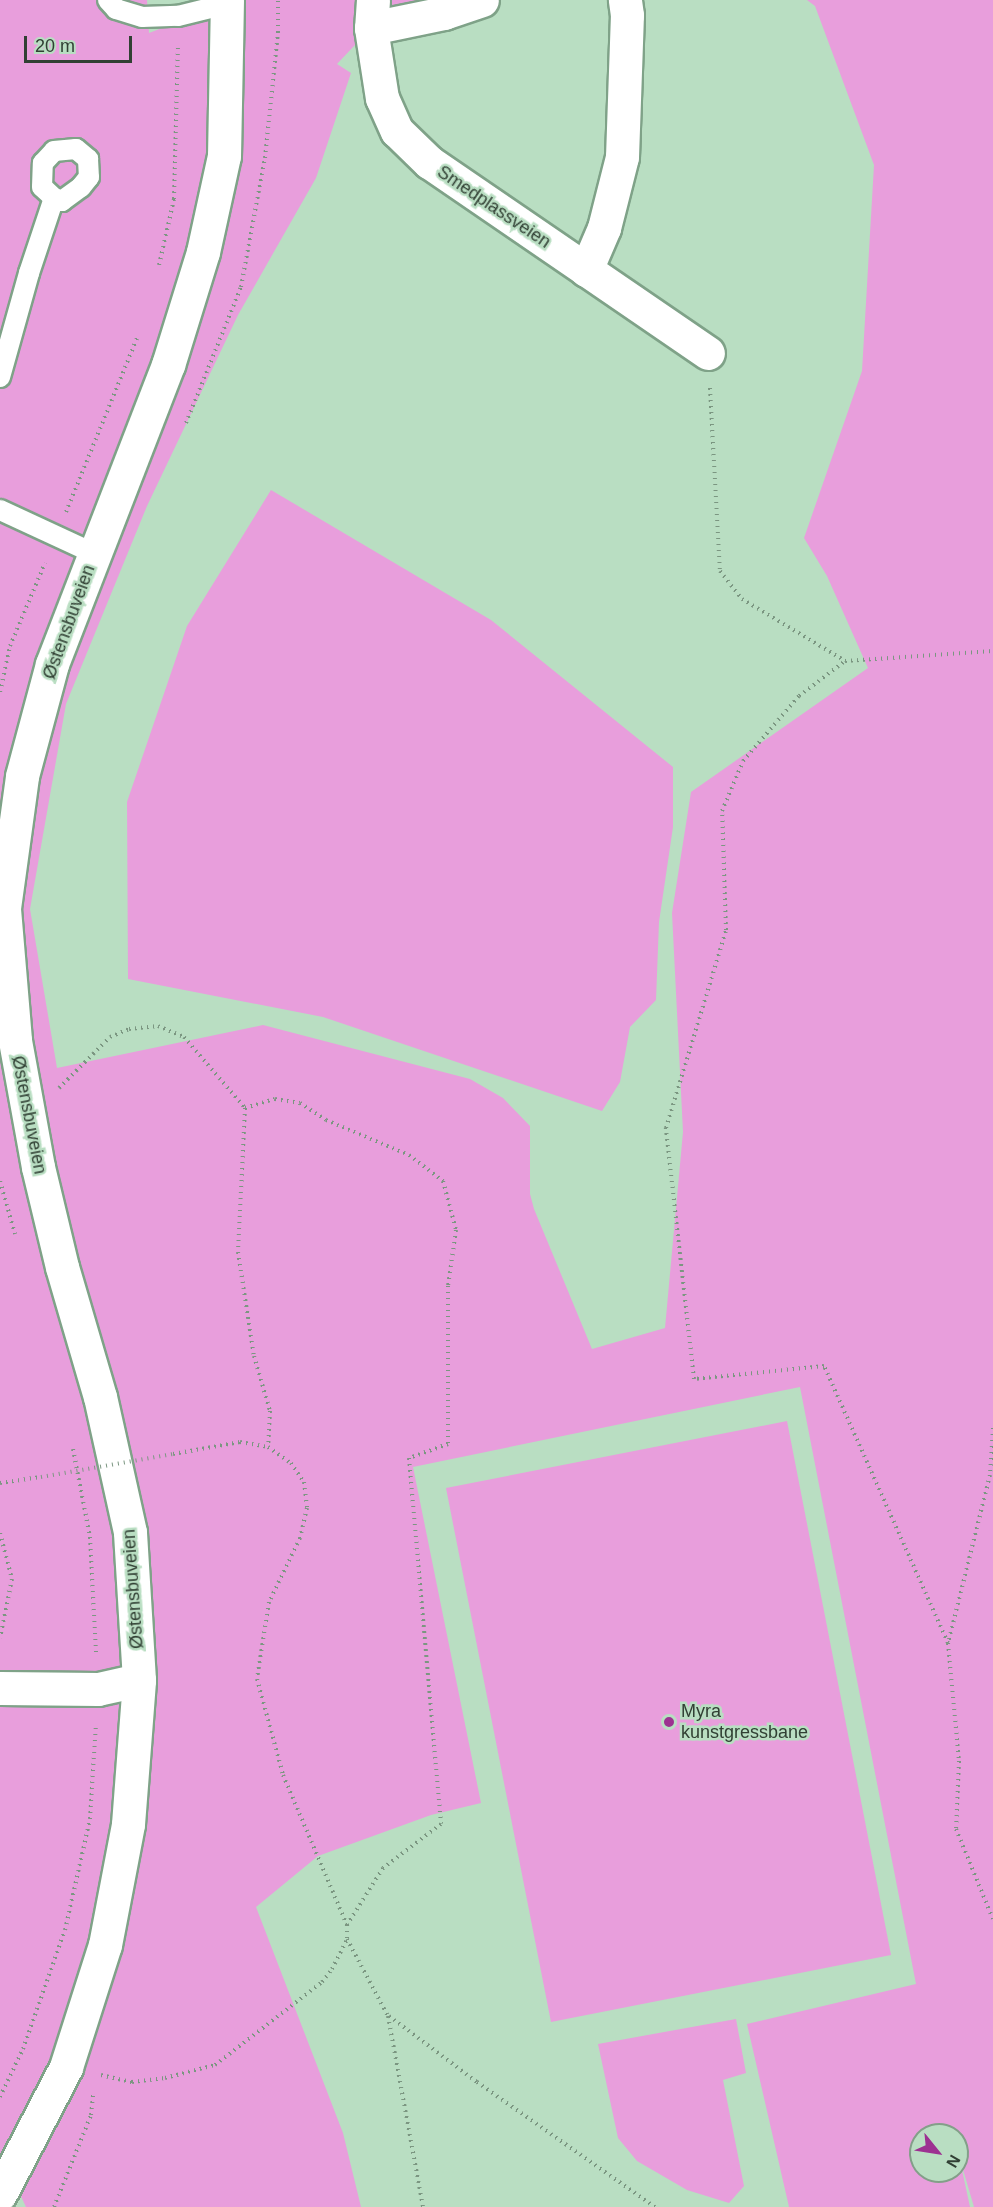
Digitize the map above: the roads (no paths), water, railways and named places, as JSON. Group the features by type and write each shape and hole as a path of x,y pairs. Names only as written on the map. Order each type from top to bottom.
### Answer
{"main road":[{"path":"372,14 444,13 482,0"},
{"path":"586,270 604,228 622,157 627,15 625,0"},
{"name":"Østensbuveien","path":"0,2194 80,2070 128,1824 139,1680 130,1532 100,1397 59,1256 27,1105 15,1040 4,908 22,776 52,664 168,365 203,252 224,156 227,2"},
{"name":"Smedplassveien","path":"372,14 382,98 397,131 429,162 708,353"},
{"path":"0,1688 98,1689 139,1680"}],"lane":[{"path":"108,0 116,9 142,17 178,16 227,2"},
{"path":"0,377 29,273 54,198"},
{"path":"0,510 93,554"}],"place":[{"name":"Myra kunstgressbane","path":"669,1722"}]}
